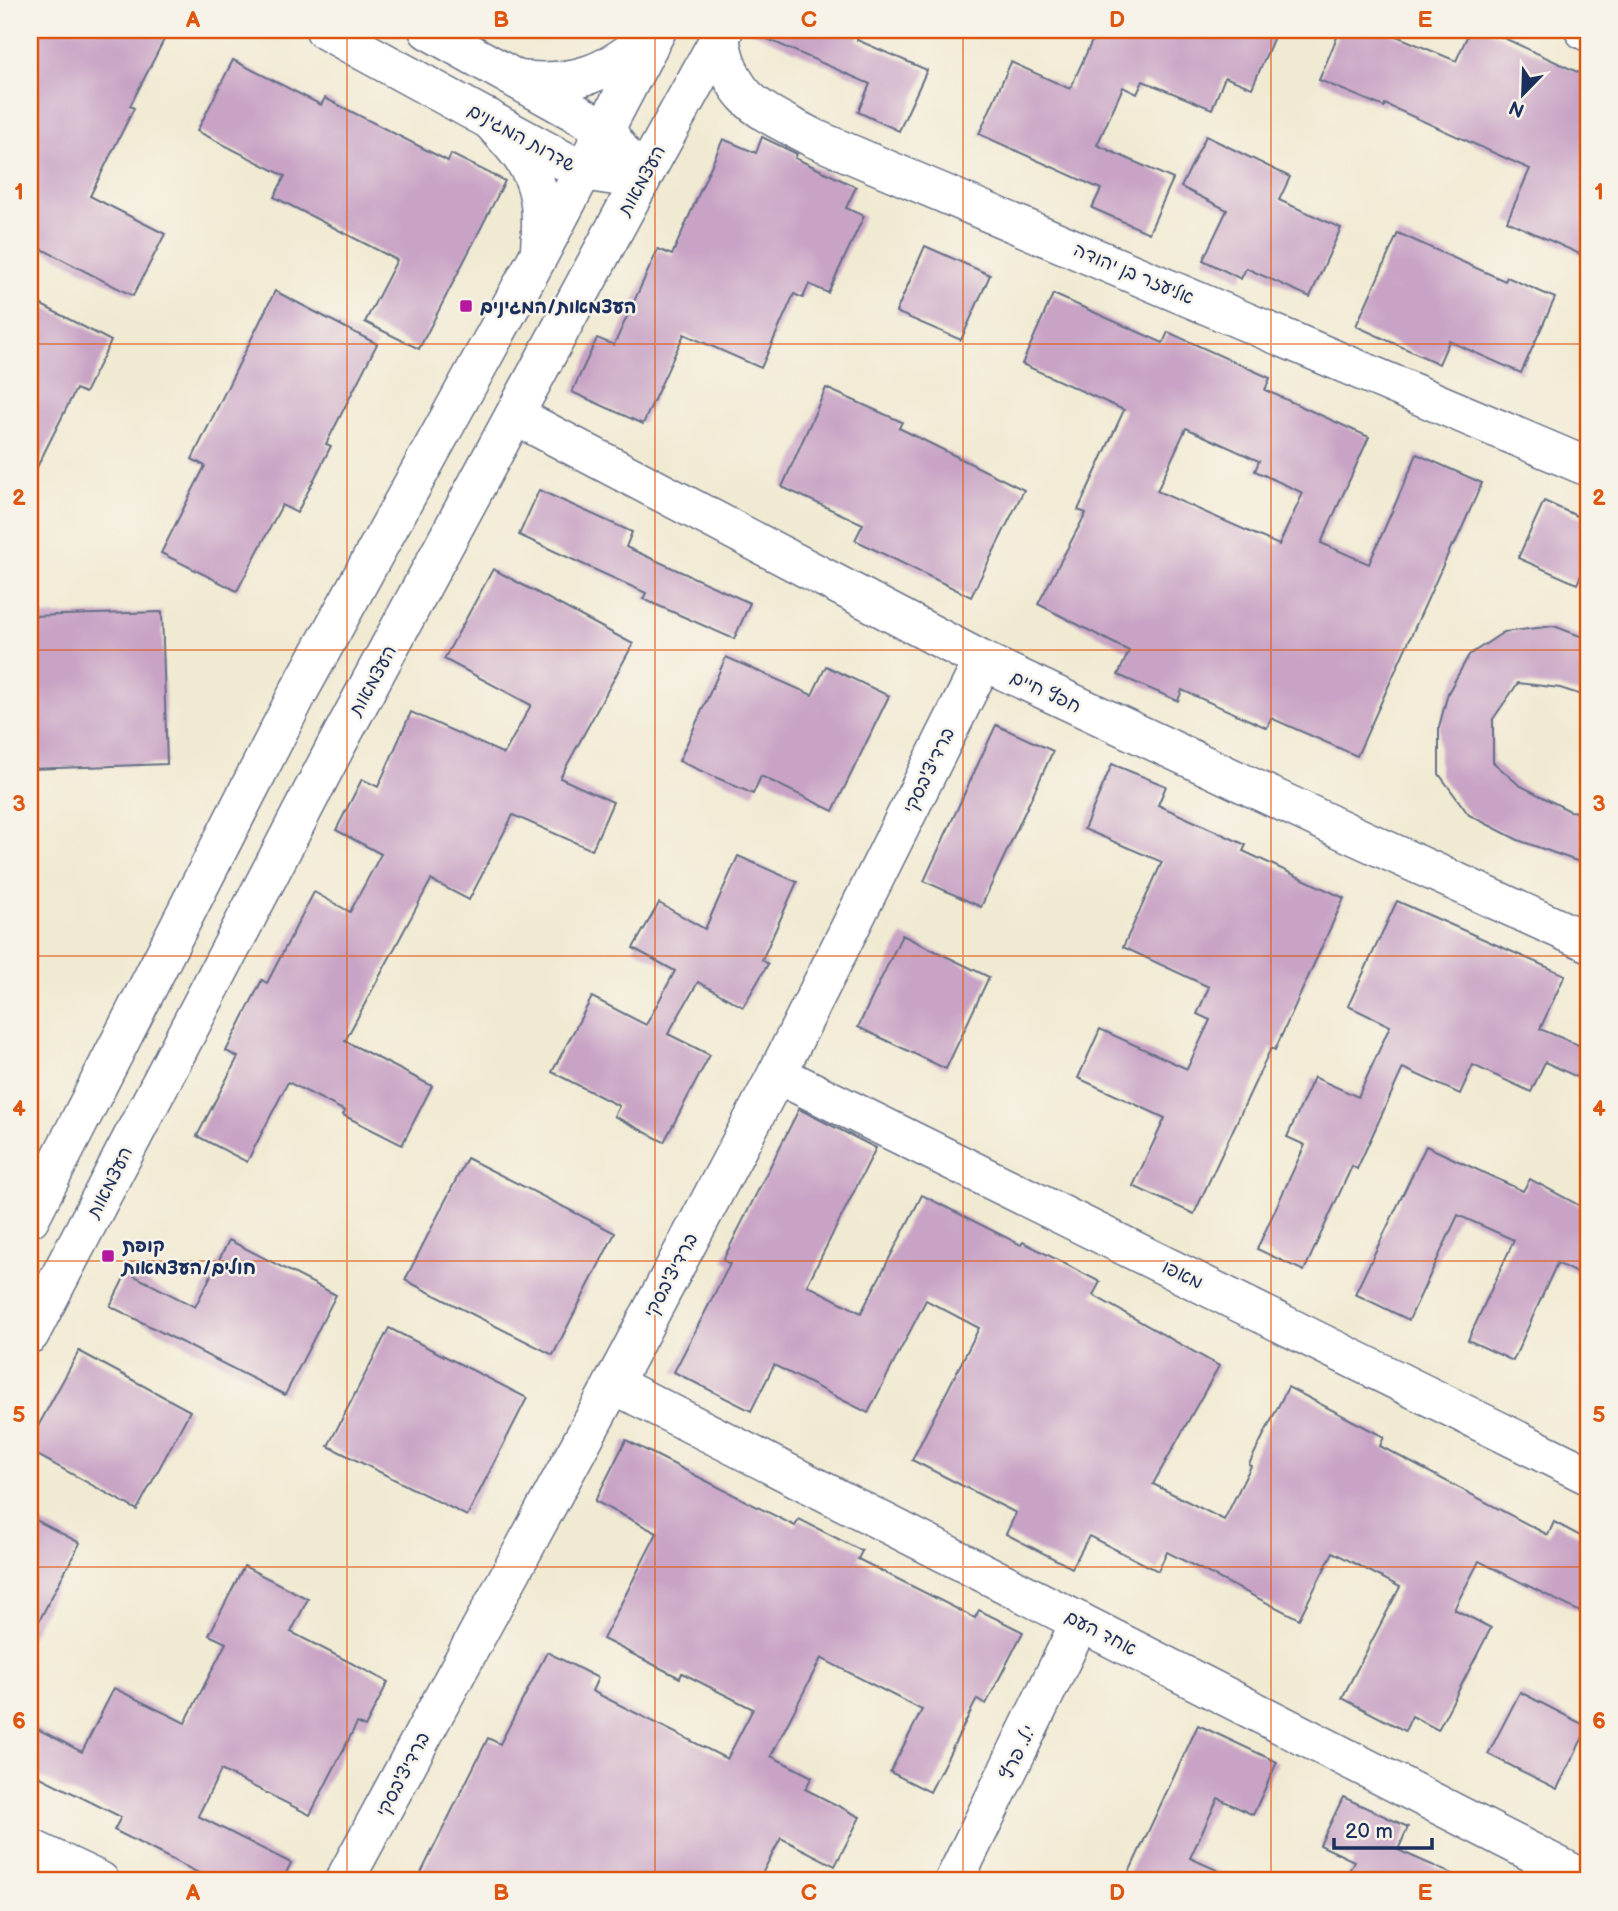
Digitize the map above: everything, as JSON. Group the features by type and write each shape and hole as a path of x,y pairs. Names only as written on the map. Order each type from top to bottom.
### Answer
{"street":[{"name":"שדרות המגינים","path":"325,30 583,171 641,180"},
{"path":"428,30 605,129 641,180"},
{"path":"518,80 546,83 569,81 593,74 639,46 657,30"},
{"path":"30,1218 299,691 540,253 657,30"},
{"name":"העצמאות","path":"30,1334 335,748 722,34"},
{"name":"אליעזר בן יהודה","path":"722,34 729,74 740,92 762,111 813,138 1588,467"},
{"path":"488,118 528,164 538,184 542,224 540,253"},
{"name":"חפץ חיים","path":"516,416 983,661 1588,942"},
{"name":"ברדיצ'בסקי","path":"344,1881 777,1074 983,661"},
{"name":"מאפו","path":"777,1074 1588,1475"},
{"name":"אחד העם","path":"613,1384 1588,1880"},
{"name":"י.ל. פרץ","path":"954,1881 1080,1622"},
{"path":"30,1848 100,1881"}],"building":[{"path":"30,30 169,30 130,106 134,108 90,196 165,234 133,296 30,243"},
{"path":"747,30 861,30 857,40 927,70 899,131 858,112 870,84"},
{"path":"1097,30 1277,30 1252,88 1225,77 1212,109 1143,81 1137,94 1123,87 1097,145 1173,179 1149,233 1092,208 1101,189 979,134 1011,62 1070,89"},
{"path":"1340,30 1382,30 1456,61 1470,30 1487,30 1588,77 1588,240 1582,255 1507,221 1530,169 1385,104 1384,107 1319,80"},
{"path":"233,60 321,105 325,98 448,161 451,154 505,181 419,349 365,322 397,260 274,197 285,176 197,131"},
{"path":"1206,136 1290,177 1279,200 1341,228 1310,297 1246,268 1241,279 1203,260 1227,210 1181,187"},
{"path":"762,137 797,154 795,158 856,187 846,208 864,216 828,293 809,284 803,298 794,294 761,368 684,334 643,424 572,392 597,338 614,345 658,249 672,255 723,139 756,153"},
{"path":"1398,233 1505,281 1507,277 1555,298 1521,373 1449,341 1439,364 1356,326"},
{"path":"925,246 990,275 961,340 896,312"},
{"path":"275,291 377,344 326,444 331,446 297,513 282,505 237,591 161,553 205,466 192,459"},
{"path":"1053,294 1163,343 1168,332 1270,378 1265,390 1369,437 1321,543 1369,564 1417,454 1482,483 1357,756 1271,718 1267,728 1182,690 1178,701 1118,675 1129,651 1038,604 1086,513 1078,510 1124,410 1022,364","holes":["1186,428 1259,461 1255,471 1303,493 1279,545 1157,491"]},
{"path":"30,299 111,341 85,393 76,389 30,481"},
{"path":"826,388 902,422 899,428 1024,490 971,597 855,540 863,524 782,487"},
{"path":"539,490 632,532 626,547 750,603 734,639 643,599 646,593 519,535"},
{"path":"1544,501 1588,521 1588,560 1577,584 1518,558"},
{"path":"493,569 633,644 560,778 613,802 592,850 513,815 469,900 431,880 345,1041 432,1086 402,1145 343,1115 345,1111 288,1082 247,1162 197,1136 238,1057 226,1051 262,980 267,983 314,892 350,912 381,854 336,830 362,779 378,787 411,712 504,754 531,705 444,659"},
{"path":"162,612 167,764 30,769 30,616"},
{"path":"1554,626 1588,639 1588,697 1560,688 1518,683 1493,719 1493,762 1519,785 1570,811 1588,813 1588,865 1518,840 1469,815 1439,774 1439,727 1448,693 1469,655 1504,632"},
{"path":"726,657 812,695 826,666 889,696 833,811 761,776 753,794 679,761"},
{"path":"996,725 1053,751 981,907 924,881"},
{"path":"1112,764 1166,786 1158,805 1246,845 1243,851 1344,898 1275,1050 1271,1048 1194,1214 1133,1186 1165,1118 1078,1078 1100,1029 1187,1069 1210,1020 1197,1014 1209,987 1123,947 1162,862 1084,829"},
{"path":"738,856 797,882 762,960 768,964 743,1007 698,982 668,1034 710,1055 664,1142 614,1116 619,1106 552,1072 592,997 646,1025 675,971 633,948 659,903 705,929"},
{"path":"1397,901 1565,975 1540,1029 1588,1049 1588,1082 1545,1062 1531,1092 1473,1065 1460,1094 1403,1068 1357,1169 1352,1166 1304,1271 1257,1249 1305,1145 1287,1137 1314,1077 1358,1097 1390,1026 1348,1006"},
{"path":"902,935 989,977 946,1069 858,1027"},
{"path":"799,1109 876,1148 807,1285 861,1313 922,1195 1021,1245 1023,1242 1100,1282 1093,1295 1219,1366 1153,1484 1224,1520 1288,1387 1384,1437 1380,1446 1548,1535 1554,1522 1588,1540 1588,1616 1479,1561 1454,1609 1491,1628 1438,1730 1412,1716 1405,1731 1342,1698 1400,1587 1333,1552 1299,1619 1167,1552 1158,1571 1089,1536 1072,1568 1006,1534 1016,1513 912,1460 979,1328 926,1300 868,1413 774,1365 751,1411 674,1372 730,1264 723,1260"},
{"path":"1426,1146 1523,1191 1530,1179 1588,1210 1588,1279 1557,1263 1513,1361 1468,1340 1514,1240 1458,1215 1409,1320 1355,1294"},
{"path":"467,1158 615,1233 553,1355 405,1280"},
{"path":"229,1240 336,1295 285,1395 110,1306 127,1272 195,1307"},
{"path":"389,1328 527,1398 467,1516 328,1446"},
{"path":"79,1351 190,1411 137,1510 30,1451 30,1441"},
{"path":"626,1440 795,1526 799,1519 862,1551 858,1559 975,1618 979,1610 1023,1632 986,1704 977,1699 930,1792 890,1772 922,1710 821,1658 771,1756 812,1777 805,1789 860,1817 835,1866 781,1838 758,1881 417,1881 488,1738 500,1744 547,1652 598,1678 592,1691 727,1759 753,1709 682,1673 680,1678 603,1639 657,1533 595,1501"},
{"path":"30,1517 80,1543 30,1638"},
{"path":"244,1566 308,1599 291,1632 388,1682 365,1727 357,1723 310,1815 221,1770 198,1816 291,1863 282,1881 214,1881 114,1830 121,1817 30,1772 30,1725 82,1752 114,1688 185,1723 226,1643 209,1635"},
{"path":"1520,1692 1588,1727 1557,1789 1488,1754"},
{"path":"1198,1725 1277,1762 1253,1815 1218,1798 1190,1858 1241,1881 1125,1881"},
{"path":"1343,1797 1408,1827 1398,1850 1468,1881 1344,1881 1354,1861 1320,1845"}],"place":[{"name":"העצמאות/המגינים","path":"466,306"},
{"name":"קופת חולים/העצמאות","path":"108,1256"}]}
